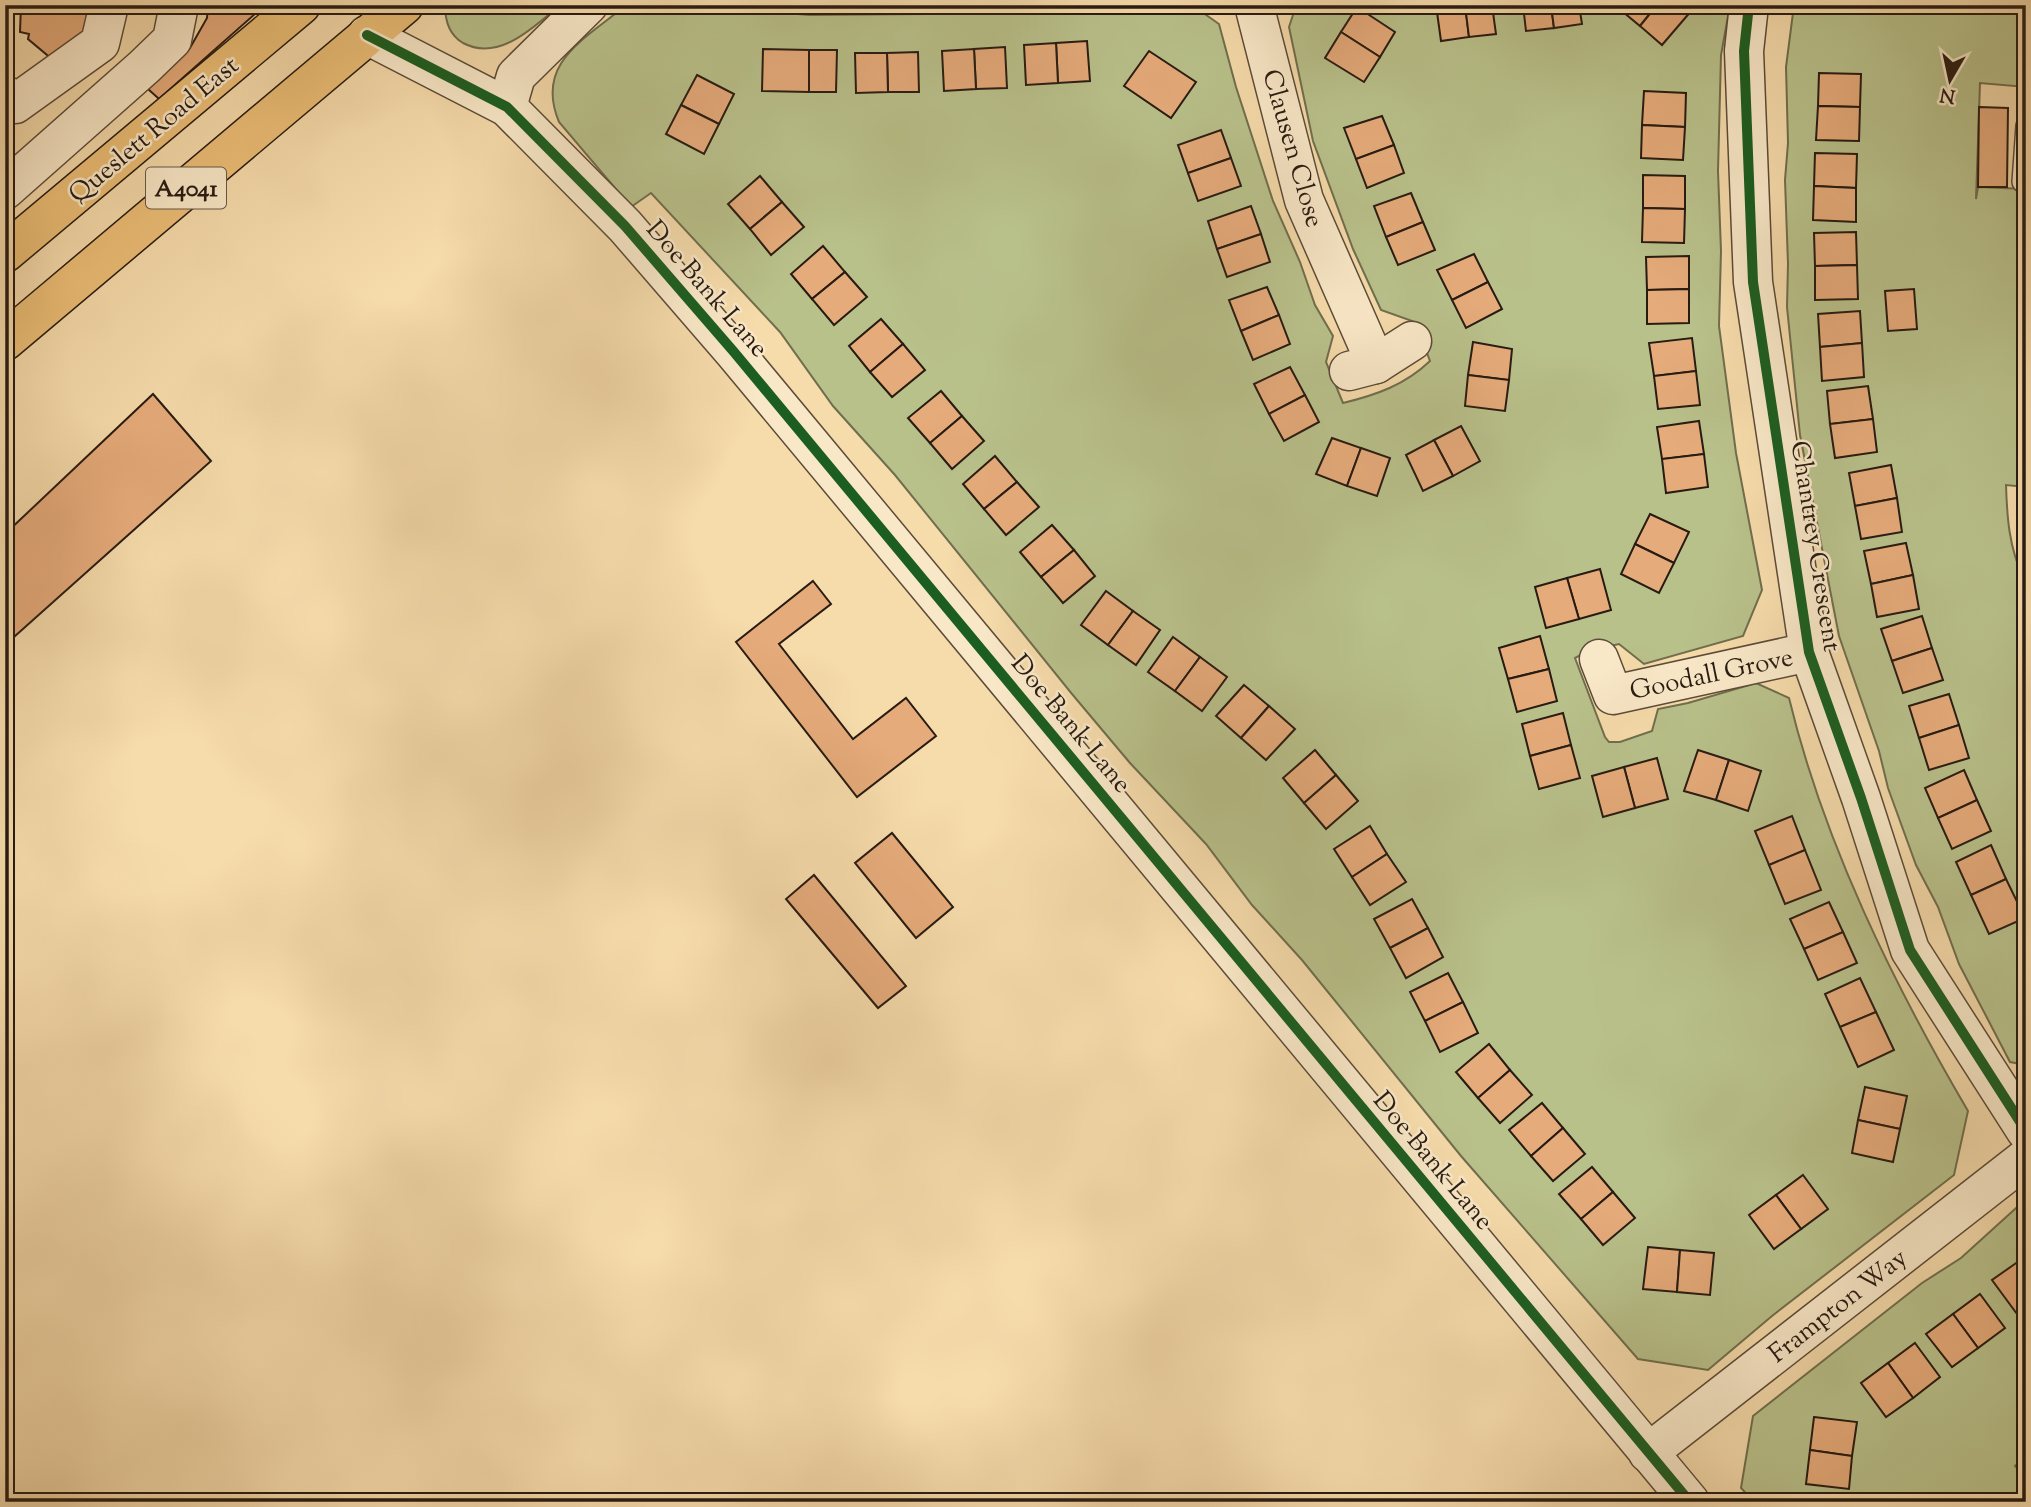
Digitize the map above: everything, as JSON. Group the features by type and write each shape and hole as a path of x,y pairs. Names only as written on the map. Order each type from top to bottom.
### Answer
{"highway":[{"name":"Queslett Road East","path":"5,253 301,5"},
{"name":"A4041","path":"5,341 404,5"}],"street":[{"path":"5,95 15,104 100,43 109,5"},
{"name":"Queslett Road East","path":"5,190 173,40 179,5"},
{"path":"507,107 516,76 588,5"},
{"name":"Clausen Close","path":"1254,5 1304,200 1363,368 1412,341"},
{"name":"Chantrey Crescent","path":"1749,5 1744,51 1753,282 1809,652 1861,798 1910,950 2026,1131"},
{"name":"Doe Bank Lane","path":"367,34 507,107 625,226 734,352 1690,1502"},
{"name":"Goodall Grove","path":"1599,659 1617,711 1809,652"},
{"name":"Frampton Way","path":"1648,1453 2026,1158"}],"lane":[{"path":"2022,182 2026,126"}],"green space":[{"path":"445,5 560,5 515,39 490,48 476,48 463,43 451,32"},
{"path":"626,5 695,5 809,15 928,14 1051,5 1192,5 1219,24 1236,87 1273,201 1300,262 1315,305 1333,336 1326,362 1343,403 1390,388 1430,361 1415,322 1381,310 1353,249 1313,141 1289,27 1293,15 1301,5 1730,5 1721,55 1718,171 1721,251 1719,326 1736,453 1762,590 1743,636 1644,664 1619,644 1588,651 1575,658 1609,742 1620,742 1652,731 1658,709 1756,683 1789,698 1821,806 1841,859 1913,1013 1968,1111 1954,1175 1772,1316 1708,1370 1638,1359 1461,1156 1302,960 1252,905 1206,844 1130,763 1072,694 895,475 833,406 780,332 651,193 631,207 559,122 553,101 553,83 559,68 581,41"},
{"path":"1794,5 2026,5 2026,87 1980,83 1976,199 1978,187 2026,189 2026,487 2006,485 2012,543 2018,566 2023,577 2022,574 2026,573 2026,1065 2010,1062 1959,964 1938,907 1916,865 1839,636 1800,435 1787,307 1786,67"},
{"path":"2026,1199 2026,1457 2015,1466 2026,1479 2026,1502 1754,1502 1741,1488 1753,1416 1922,1283 1961,1258"}],"building":[{"path":"21,5 92,5 90,38 53,60 28,39 29,34 20,32"},
{"path":"208,5 265,5 159,99 148,89 190,48 207,18"},
{"path":"1436,5 1465,5 1469,37 1441,41"},
{"path":"1465,5 1492,5 1496,34 1469,37"},
{"path":"1523,5 1551,5 1554,28 1526,31"},
{"path":"1551,5 1579,5 1582,24 1554,28"},
{"path":"1657,5 1640,26 1617,7"},
{"path":"1657,5 1686,5 1692,10 1662,45 1640,26"},
{"path":"1357,7 1395,32 1380,57 1341,32"},
{"path":"1341,32 1380,57 1364,82 1325,58"},
{"path":"1087,41 1090,81 1058,83 1056,43"},
{"path":"1056,43 1058,83 1026,85 1024,45"},
{"path":"1005,47 1007,88 976,89 974,49"},
{"path":"763,49 809,50 809,92 762,91"},
{"path":"974,49 976,89 944,91 942,51"},
{"path":"809,50 837,50 836,92 809,92"},
{"path":"1149,51 1196,82 1171,118 1124,86"},
{"path":"918,52 919,92 888,92 887,53"},
{"path":"855,53 887,53 888,92 856,93"},
{"path":"1819,73 1861,74 1860,107 1818,106"},
{"path":"697,75 734,94 719,124 681,105"},
{"path":"1644,91 1686,93 1685,127 1642,125"},
{"path":"681,105 719,124 704,154 666,134"},
{"path":"1818,106 1860,107 1859,141 1816,140"},
{"path":"1979,107 2008,108 2007,187 1978,187"},
{"path":"1382,116 1394,145 1356,159 1344,128"},
{"path":"1642,125 1685,127 1683,160 1641,158"},
{"path":"1221,130 1231,158 1188,173 1178,145"},
{"path":"1394,145 1404,173 1367,188 1356,159"},
{"path":"1815,153 1857,154 1856,188 1814,186"},
{"path":"1231,158 1241,186 1198,201 1188,173"},
{"path":"1643,175 1685,176 1685,209 1643,208"},
{"path":"760,176 782,202 750,229 728,204"},
{"path":"1814,186 1856,188 1856,222 1813,220"},
{"path":"1411,193 1423,222 1386,237 1374,206"},
{"path":"782,202 804,227 771,255 750,229"},
{"path":"1251,206 1261,234 1217,249 1208,221"},
{"path":"1643,208 1685,209 1684,243 1642,242"},
{"path":"1423,222 1435,250 1398,265 1386,237"},
{"path":"1856,232 1857,265 1815,266 1814,233"},
{"path":"1261,234 1270,262 1227,277 1217,249"},
{"path":"823,246 845,272 812,299 791,274"},
{"path":"1474,254 1488,282 1452,300 1437,270"},
{"path":"1689,256 1689,289 1647,290 1646,257"},
{"path":"1857,265 1858,299 1815,300 1815,266"},
{"path":"845,272 867,297 834,325 812,299"},
{"path":"1488,282 1502,309 1466,328 1452,300"},
{"path":"1267,287 1279,315 1241,331 1229,300"},
{"path":"1689,289 1689,323 1647,324 1647,290"},
{"path":"1914,289 1917,329 1888,331 1885,291"},
{"path":"1860,311 1862,343 1820,347 1818,314"},
{"path":"1279,315 1290,344 1253,360 1241,331"},
{"path":"881,319 903,344 870,372 849,346"},
{"path":"1692,338 1696,371 1654,376 1649,343"},
{"path":"1473,342 1512,349 1509,380 1468,375"},
{"path":"1862,343 1864,377 1822,381 1820,347"},
{"path":"903,344 925,370 892,397 870,372"},
{"path":"1290,367 1305,395 1269,414 1254,384"},
{"path":"1696,371 1700,405 1658,409 1654,376"},
{"path":"1468,375 1509,380 1505,411 1465,406"},
{"path":"1868,386 1873,419 1830,424 1827,391"},
{"path":"941,391 962,416 930,443 908,418"},
{"path":"153,394 211,461 5,645 5,534"},
{"path":"1305,395 1319,422 1284,441 1269,414"},
{"path":"962,416 984,441 952,469 930,443"},
{"path":"1873,419 1877,452 1835,458 1830,424"},
{"path":"1699,421 1704,454 1662,459 1657,427"},
{"path":"1461,426 1480,461 1453,476 1434,440"},
{"path":"1332,438 1361,448 1347,486 1316,474"},
{"path":"1434,440 1453,476 1423,491 1406,455"},
{"path":"1361,448 1390,458 1377,496 1347,486"},
{"path":"1704,454 1708,487 1666,493 1662,459"},
{"path":"995,456 1017,482 984,509 963,484"},
{"path":"1891,465 1897,498 1855,506 1849,473"},
{"path":"1017,482 1039,507 1006,535 984,509"},
{"path":"1897,498 1902,532 1861,539 1855,506"},
{"path":"1650,514 1689,532 1674,563 1635,544"},
{"path":"1052,525 1074,550 1041,577 1020,552"},
{"path":"1906,543 1913,575 1871,584 1864,551"},
{"path":"1635,544 1674,563 1659,593 1621,574"},
{"path":"1074,550 1095,576 1063,603 1041,577"},
{"path":"1600,569 1611,610 1579,619 1567,578"},
{"path":"1913,575 1919,609 1877,617 1871,584"},
{"path":"1567,578 1579,619 1546,628 1535,587"},
{"path":"813,581 831,604 779,644 853,739 906,698 936,736 857,797 736,642"},
{"path":"1106,591 1133,611 1108,645 1081,625"},
{"path":"1133,611 1160,630 1136,665 1108,645"},
{"path":"1922,616 1932,648 1892,661 1881,629"},
{"path":"1540,636 1549,669 1508,679 1499,648"},
{"path":"1173,637 1200,657 1175,691 1148,672"},
{"path":"1932,648 1943,680 1903,693 1892,661"},
{"path":"1200,657 1227,677 1202,711 1175,691"},
{"path":"1549,669 1557,701 1517,712 1508,679"},
{"path":"1244,685 1269,706 1241,738 1216,716"},
{"path":"1949,694 1959,725 1919,738 1909,706"},
{"path":"1269,706 1295,729 1266,760 1241,738"},
{"path":"1563,713 1571,745 1530,756 1522,724"},
{"path":"1959,725 1969,758 1929,770 1919,738"},
{"path":"1571,745 1580,778 1539,789 1530,756"},
{"path":"1315,750 1336,775 1304,803 1283,778"},
{"path":"1698,750 1729,760 1716,800 1684,791"},
{"path":"1657,758 1668,799 1635,808 1624,767"},
{"path":"1729,760 1761,771 1748,811 1716,800"},
{"path":"1624,767 1635,808 1603,817 1592,776"},
{"path":"1964,770 1977,800 1938,818 1925,788"},
{"path":"1336,775 1358,801 1326,829 1304,803"},
{"path":"1977,800 1991,831 1952,849 1938,818"},
{"path":"1792,816 1805,850 1769,865 1755,831"},
{"path":"1370,826 1387,854 1352,877 1334,849"},
{"path":"892,833 953,907 916,938 855,863"},
{"path":"1991,845 2006,879 1971,895 1956,862"},
{"path":"1805,850 1821,890 1785,904 1769,865"},
{"path":"1387,854 1406,882 1370,905 1352,877"},
{"path":"814,875 906,986 878,1008 786,899"},
{"path":"2006,879 2025,918 1989,934 1971,895"},
{"path":"1412,899 1428,928 1390,948 1374,919"},
{"path":"1829,902 1843,932 1804,949 1790,919"},
{"path":"1428,928 1443,957 1406,978 1390,948"},
{"path":"1843,932 1857,963 1818,980 1804,949"},
{"path":"2026,958 2026,986 2022,985"},
{"path":"1448,973 1463,1002 1425,1021 1410,992"},
{"path":"1860,978 1876,1012 1840,1027 1825,994"},
{"path":"1463,1002 1478,1033 1440,1052 1425,1021"},
{"path":"1876,1012 1894,1050 1858,1067 1840,1027"},
{"path":"1489,1044 1510,1070 1478,1098 1456,1072"},
{"path":"1510,1070 1532,1095 1500,1123 1478,1098"},
{"path":"1865,1087 1907,1096 1900,1129 1858,1120"},
{"path":"1542,1103 1563,1128 1531,1156 1509,1130"},
{"path":"1858,1120 1900,1129 1893,1162 1852,1153"},
{"path":"1563,1128 1585,1154 1553,1181 1531,1156"},
{"path":"1592,1167 1613,1192 1581,1219 1559,1194"},
{"path":"1803,1175 1828,1209 1801,1229 1776,1195"},
{"path":"1613,1192 1635,1218 1603,1245 1581,1219"},
{"path":"1776,1195 1801,1229 1774,1249 1749,1215"},
{"path":"1648,1247 1680,1250 1677,1292 1643,1289"},
{"path":"1680,1250 1714,1253 1710,1295 1677,1292"},
{"path":"2026,1255 2026,1270 2019,1261"},
{"path":"2019,1261 2026,1270 2026,1308 2017,1314 1992,1280"},
{"path":"1980,1294 2005,1328 1978,1348 1953,1314"},
{"path":"1953,1314 1978,1348 1952,1367 1926,1334"},
{"path":"1915,1343 1940,1377 1913,1398 1888,1363"},
{"path":"1888,1363 1913,1398 1886,1417 1861,1383"},
{"path":"1814,1417 1857,1422 1852,1456 1810,1450"},
{"path":"1810,1450 1852,1456 1849,1489 1806,1484"}],"cycle path":[{"path":"1749,5 1744,51 1753,282 1809,652 1861,798 1910,950 2026,1131"},
{"path":"367,35 507,107 625,226 734,352 1690,1502"}]}
